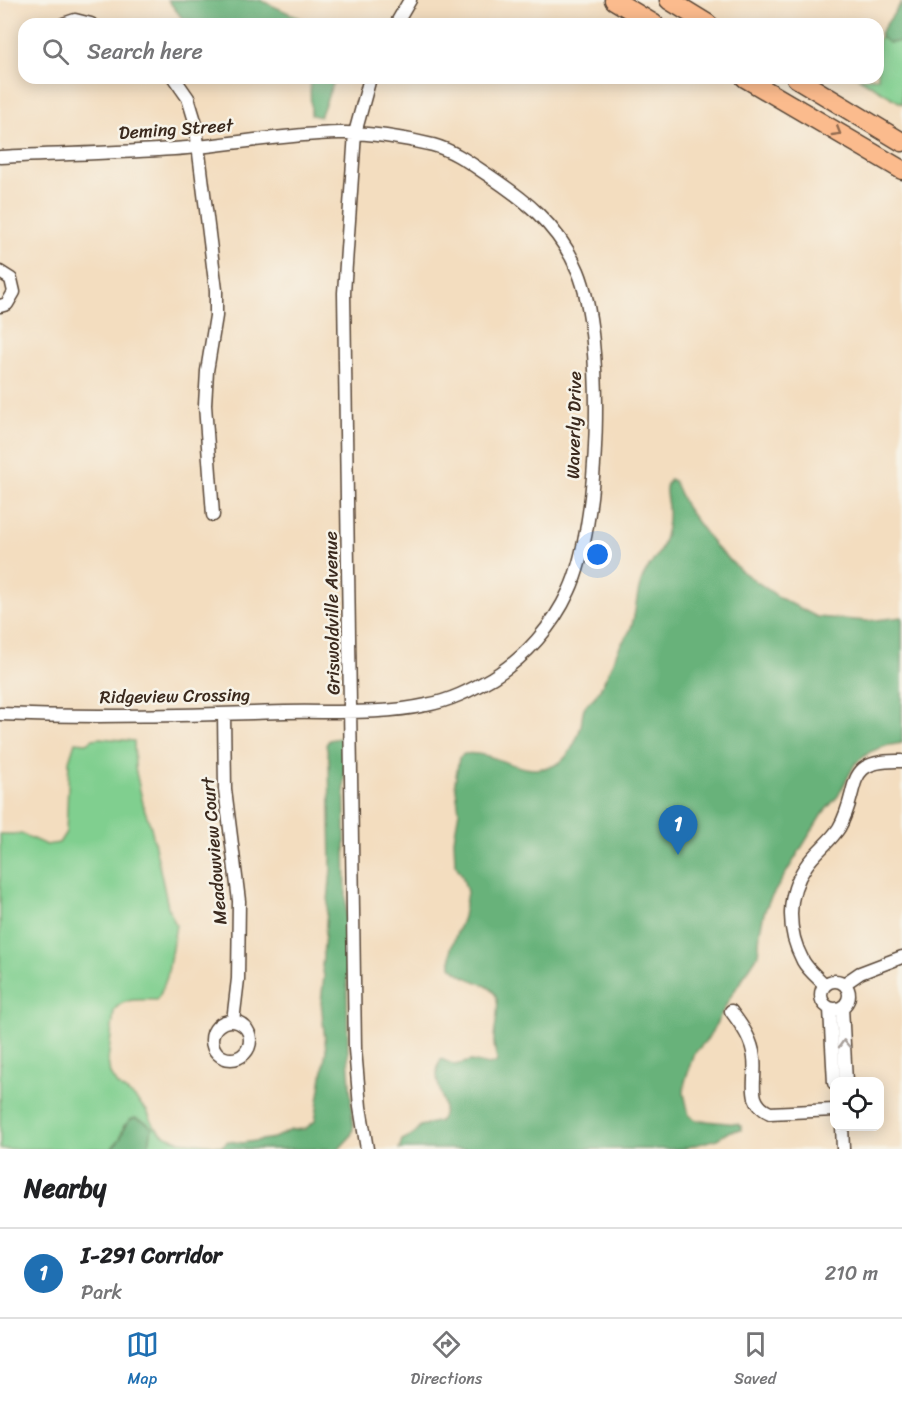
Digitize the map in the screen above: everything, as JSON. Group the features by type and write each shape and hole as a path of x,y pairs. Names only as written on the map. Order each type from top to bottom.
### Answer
{"highway":[{"path":"614,0 644,18"},
{"path":"669,0 698,18"},
{"path":"755,84 902,170"},
{"path":"806,84 902,142"},
{"path":"853,113 861,131 862,147"}],"street":[{"path":"400,18 410,0"},
{"path":"179,84 191,105 216,290 216,316 207,371 205,405 213,515"},
{"name":"Griswoldville Avenue","path":"367,1149 360,1107 355,1048 344,293 355,133 368,84"},
{"name":"Deming Street","path":"0,157 198,147 355,133"},
{"name":"Waverly Drive","path":"351,710 391,711 428,705 457,696 495,676 528,651 549,625 569,591 581,559 587,527 596,417 593,336 587,300 578,271 564,244 548,222 510,189 447,150 432,145 355,133"},
{"path":"0,272 11,279 14,292 7,303 0,306"},
{"name":"Ridgeview Crossing","path":"0,714 224,714 351,710"},
{"name":"Meadowview Court","path":"224,714 225,789 239,901 238,980 233,1021"},
{"path":"825,985 804,963 790,922 791,902 806,865 838,830 847,813 861,770 868,764 879,761 902,761"},
{"path":"844,984 860,973 902,957"},
{"path":"833,981 844,984 849,994 847,1003 836,1008 826,1007 821,998 825,985 833,981"},
{"path":"836,1008 845,1077"},
{"path":"834,1077 836,1008"},
{"path":"731,1011 748,1035 754,1058 754,1099 760,1109 770,1113 830,1110"},
{"path":"842,1131 843,1149"}],"green space":[{"path":"168,0 260,0 300,18 182,18"},
{"path":"902,2 902,41 889,43 884,39 884,27"},
{"path":"902,12 902,104 869,84 884,84 884,33"},
{"path":"310,84 333,84 320,117 311,115"},
{"path":"670,479 674,481 686,507 715,546 740,570 780,598 817,617 867,621 902,617 902,743 870,752 855,764 838,796 822,814 769,901 760,931 758,955 731,996 709,1037 693,1055 684,1093 689,1115 696,1120 738,1124 741,1130 730,1131 717,1139 682,1149 399,1149 402,1140 414,1134 420,1126 440,1121 444,1107 437,1077 441,1059 455,1065 471,1061 489,1065 497,1061 494,1042 498,1005 496,998 488,987 465,977 451,966 451,948 463,917 467,892 462,875 455,864 454,839 459,811 455,782 459,758 464,754 476,754 529,769 540,769 553,766 567,755 579,732 584,708 600,690 619,647 630,630 640,584 662,546 668,523 666,490"},
{"path":"100,738 134,741 135,768 144,808 151,827 168,907 176,925 167,977 160,995 156,1000 127,1001 114,1011 108,1061 110,1074 117,1085 134,1097 147,1111 154,1126 164,1135 179,1141 222,1146 223,1149 148,1149 151,1134 147,1123 141,1122 124,1125 120,1139 111,1149 0,1149 0,834 22,834 46,845 59,843 66,832 69,761 75,742 87,743"},
{"path":"342,739 344,753 348,1055 353,1129 351,1136 339,1149 223,1149 222,1146 228,1141 242,1143 274,1138 291,1130 305,1129 315,1121 326,1050 321,1002 331,869 329,759 326,745 329,740"},
{"path":"135,1118 152,1128 148,1149 111,1149 121,1137 127,1123"}],"place":[{"name":"I-291 Corridor","path":"678,855"}]}
